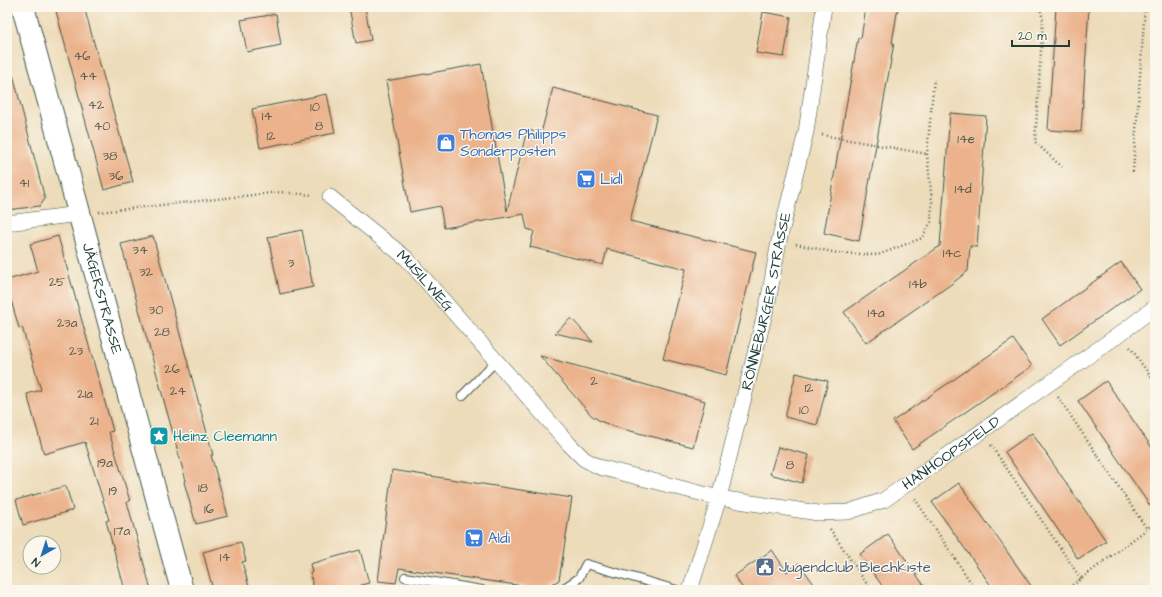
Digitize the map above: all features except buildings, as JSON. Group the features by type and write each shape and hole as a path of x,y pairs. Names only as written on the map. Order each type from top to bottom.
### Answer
{"street":[{"name":"JÄGERSTRASSE","path":"23,7 182,590"},
{"name":"RÖNNEBURGER STRASSE","path":"690,590 719,498 769,297 780,241 806,132 824,7"},
{"name":"MUSILWEG","path":"330,197 406,258 584,459 598,467 719,498"},
{"path":"7,223 79,214"},
{"name":"HANHOOPSFELD","path":"719,498 818,513 848,512 884,500 1121,333 1155,307"}],"lane":[{"path":"462,396 496,361"},
{"path":"561,590 579,578 586,564 677,590"},
{"path":"405,577 482,590"}],"path":[{"path":"1040,7 1043,20 1035,142 1062,167"},
{"path":"1133,172 1145,7"},
{"path":"780,241 837,253 878,255 922,238 931,222 932,202 928,154 934,78"},
{"path":"806,132 928,154"},
{"path":"79,214 280,192 330,197"},
{"path":"1121,333 1155,383"},
{"path":"1048,383 1147,529"},
{"path":"982,430 1081,579"},
{"path":"905,485 976,590"},
{"path":"818,513 871,590"},
{"path":"1066,590 1155,523"}],"place":[{"name":"Thomas Philipps Sonderposten","path":"446,143"},
{"name":"Lidl","path":"586,179"},
{"name":"Heinz Cleemann","path":"159,436"},
{"name":"Aldi","path":"474,538"},
{"name":"Jugendclub Blechkiste","path":"765,567"}]}
